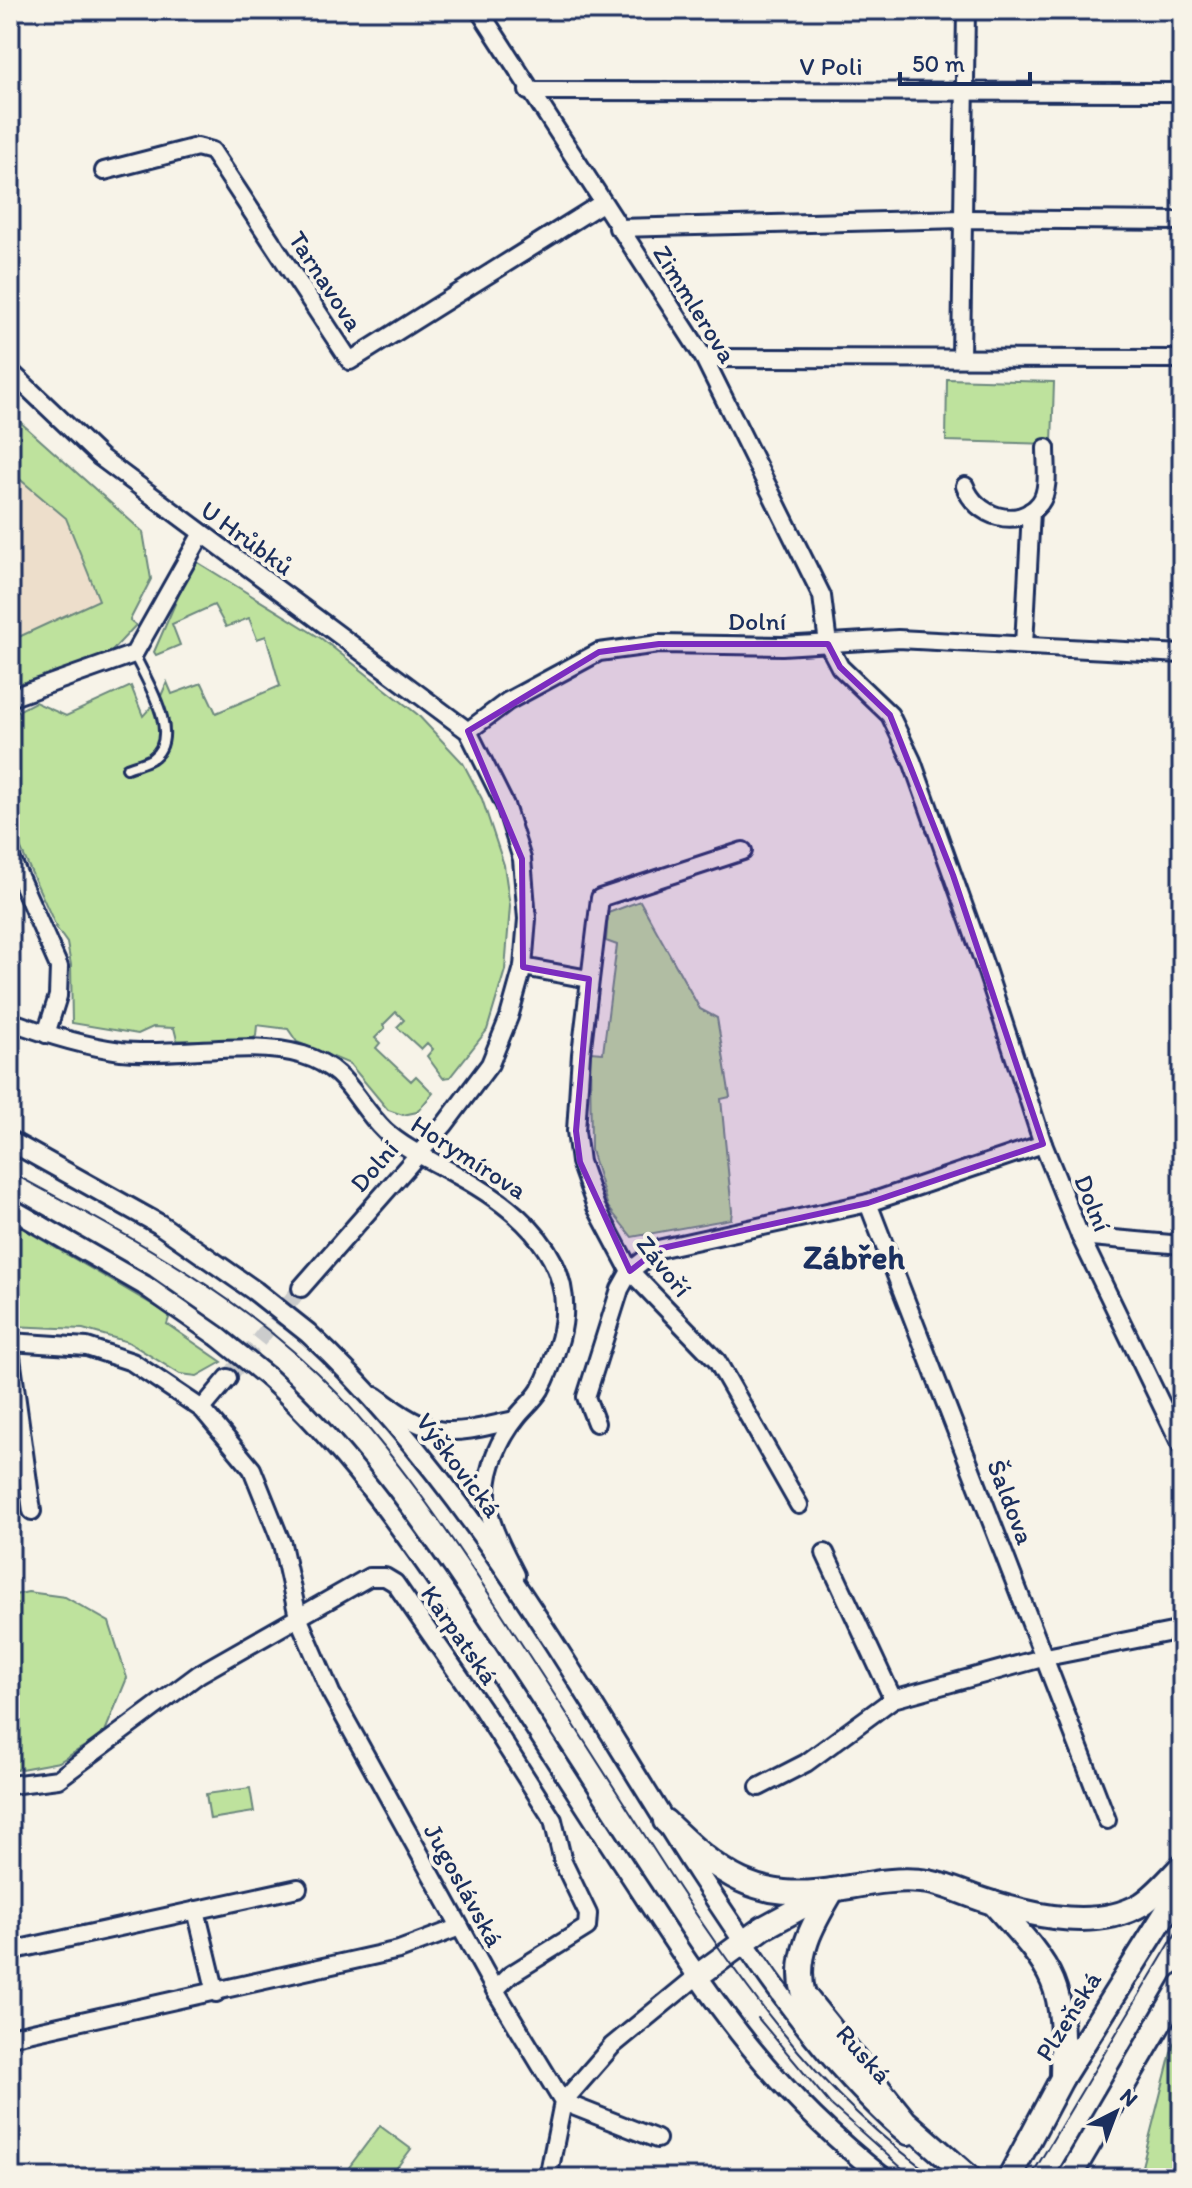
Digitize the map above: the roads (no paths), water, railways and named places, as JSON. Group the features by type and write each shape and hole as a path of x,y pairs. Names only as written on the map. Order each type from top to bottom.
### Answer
{"main road":[{"path":"665,1821 707,1862 745,1883 784,1892 914,1881 1053,1916 1112,1915 1144,1902 1182,1866"},
{"name":"Plzeňská","path":"1009,2178 1062,2078 1182,1887"},
{"path":"696,1977 743,1943 833,1890"},
{"path":"833,1890 808,1937 801,1972 804,1995 905,2121 969,2178"},
{"path":"993,1903 1038,1954 1056,1984 1062,2008 1062,2078"},
{"path":"1069,2178 1182,1985"}],"street":[{"name":"Zimmlerova","path":"479,10 528,91 704,358 822,596 828,644"},
{"path":"961,358 966,10"},
{"name":"V Poli","path":"528,91 967,89 1182,92"},
{"name":"Tarnavova","path":"104,171 197,147 212,151 350,361 602,203"},
{"path":"618,228 962,219 1182,221"},
{"path":"704,358 1182,359"},
{"name":"U Hrůbků","path":"10,371 100,457 201,535 423,694 468,731"},
{"path":"965,486 970,502 985,514 1008,516 1031,511 1041,501 1046,486 1046,448"},
{"path":"1024,645 1031,511"},
{"path":"10,698 134,654 201,535"},
{"path":"828,644 856,639 898,639 1182,654"},
{"name":"Dolní","path":"301,1288 445,1124 490,1064 509,1017 523,967 527,919 522,859 505,805 468,731 508,701 599,652 659,644 828,644 840,667 890,715 912,761 985,966 1043,1144 1080,1236 1182,1447"},
{"name":"Závoří","path":"743,851 600,898 589,979 576,1131 580,1162 596,1207 630,1271 717,1361 799,1505"},
{"path":"10,856 59,967 58,996 46,1034"},
{"path":"523,967 589,979"},
{"name":"Horymírova","path":"10,1021 46,1034 122,1051 298,1053 339,1072 385,1130 516,1213 555,1259 565,1299 563,1328 539,1392 514,1420 495,1454 487,1496 498,1539 535,1616"},
{"name":"Výškovická","path":"10,1141 159,1224 255,1291 308,1333 363,1385 441,1480 535,1616 743,1943"},
{"path":"596,1423 586,1397 620,1289 630,1271 658,1249 868,1203 1043,1144"},
{"name":"Šaldova","path":"868,1203 1107,1820"},
{"path":"10,1208 144,1285 217,1336 269,1378 341,1452 416,1549 696,1977 764,2068 813,2117 884,2178"},
{"path":"1080,1236 1182,1245"},
{"name":"Jugoslávská","path":"10,1342 87,1347 111,1354 156,1377 202,1409 252,1469 282,1544 298,1617 331,1693 495,1990 563,2102"},
{"path":"10,1350 32,1511"},
{"path":"202,1409 228,1378"},
{"path":"363,1385 413,1424 458,1433 514,1420"},
{"path":"825,1553 893,1699"},
{"name":"Karpatská","path":"10,1785 58,1779 199,1674 369,1577 385,1577 395,1583 481,1707 553,1820 563,1862 588,1914 587,1927 510,1975 495,1990"},
{"path":"759,1787 806,1763 893,1699 1046,1657 1182,1630"},
{"path":"10,1951 298,1888"},
{"path":"196,1910 216,1993"},
{"path":"10,2037 399,1950 460,1927"},
{"name":"Ruská","path":"743,1943 791,2011 867,2097 898,2128 969,2178"},
{"path":"548,2178 563,2102 612,2046 696,1977"},
{"path":"563,2102 657,2139"}],"lane":[{"path":"127,768 153,758 163,744 167,728 134,654"}],"tunnel":[{"path":"228,1378 301,1288"}],"tram line":[{"path":"10,1172 141,1244 224,1297 302,1359 338,1394 401,1468 457,1547 685,1898 747,1987 780,2030 854,2110 894,2146 937,2178"},
{"path":"1030,2178 1182,1923"},
{"path":"758,2018 830,2104 913,2178"}],"district":[{"name":"Zábřeh","path":"854,1257"}]}
